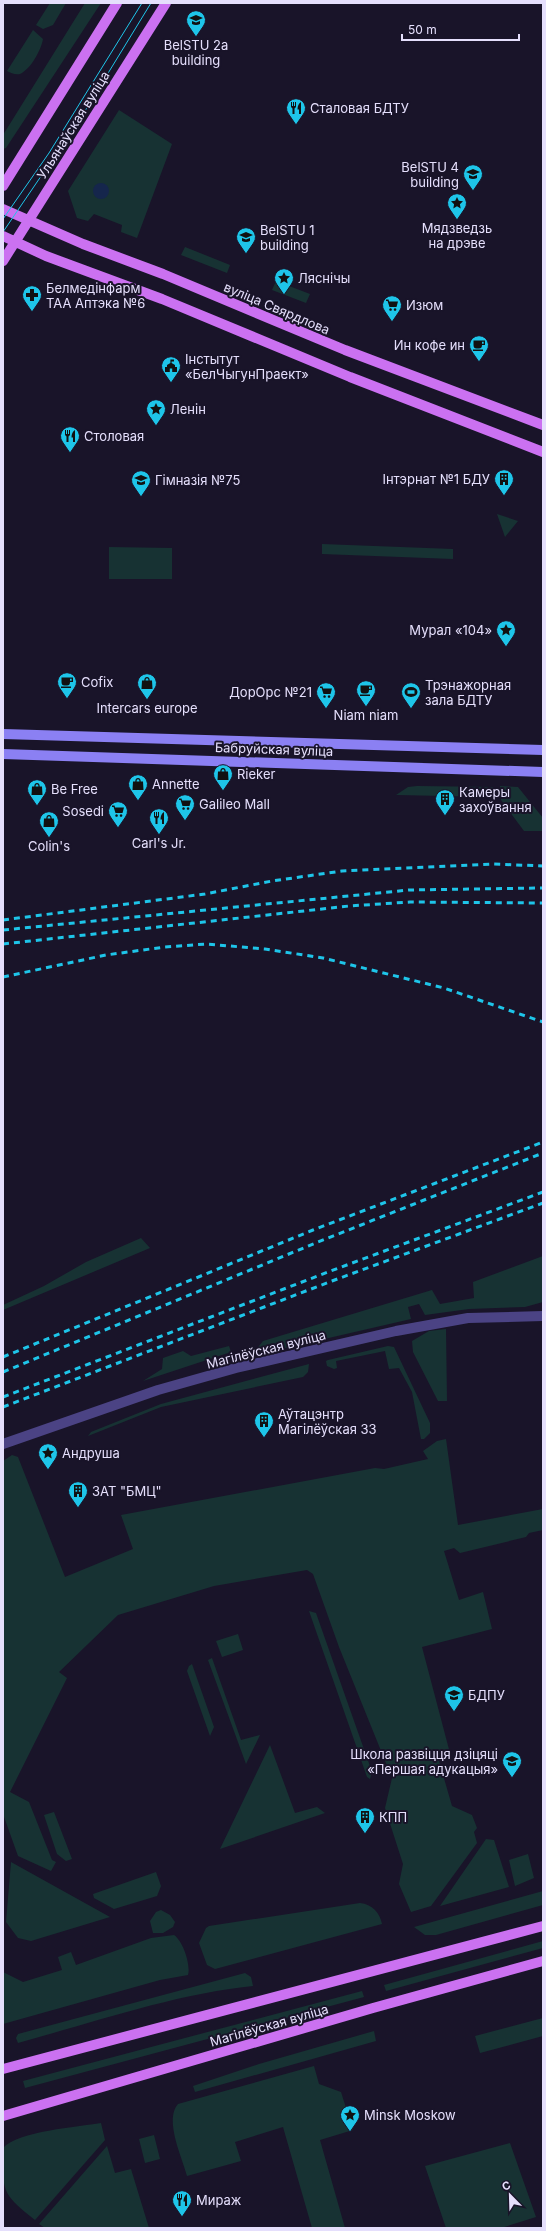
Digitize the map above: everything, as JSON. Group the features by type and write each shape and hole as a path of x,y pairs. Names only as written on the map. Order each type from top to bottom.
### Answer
{"main road":[{"name":"Ульянаўская вуліца","path":"3,186 117,3"},
{"name":"Ульянаўская вуліца","path":"3,261 166,3"},
{"name":"вуліца Свярдлова","path":"3,209 345,350 543,425"},
{"path":"3,236 46,256 162,299 350,377 543,452"},
{"name":"Бабруйская вуліца","path":"3,734 543,750"},
{"name":"Бабруйская вуліца","path":"3,754 543,772"},
{"name":"Магілёўская вуліца","path":"3,2069 543,1926"},
{"name":"Магілёўская вуліца","path":"3,2116 373,2008 543,1961"}],"street":[{"name":"Магілёўская вуліца","path":"3,1444 158,1390 236,1368 388,1332 468,1318 543,1316"}],"green space":[{"path":"50,3 66,3 53,25 43,29 36,25"},
{"path":"85,3 101,3 6,148 3,149 3,135"},
{"path":"33,30 43,39 35,59 24,72 20,74 7,71"},
{"path":"119,110 172,144 137,238 121,232 122,225 94,214 88,221 77,218 68,191"},
{"path":"185,247 230,265 227,273 181,255"},
{"path":"276,281 310,294 306,303 272,290"},
{"path":"497,514 518,521 505,537"},
{"path":"322,544 453,549 453,559 322,554"},
{"path":"109,547 172,548 172,579 109,579"},
{"path":"500,786 518,787 543,818 543,831 524,831 501,800"},
{"path":"408,787 494,787 494,797 396,795"},
{"path":"141,1238 150,1248 3,1310 3,1305 44,1286 86,1262"},
{"path":"543,1256 543,1302 525,1307 469,1309 425,1315 419,1304 408,1307 411,1319 251,1356 263,1341 432,1290 440,1304 474,1298 473,1282"},
{"path":"446,1329 447,1401 438,1401 413,1352 412,1341 429,1331"},
{"path":"229,1346 231,1352 143,1381 162,1369 163,1358 183,1351 191,1356"},
{"path":"388,1346 394,1347 430,1423 430,1433 424,1439 421,1439 412,1392 399,1368 389,1369 385,1351 336,1361 337,1368 334,1369 327,1366 326,1361 328,1360"},
{"path":"309,1364 308,1372 303,1377 161,1407 88,1436 91,1432 161,1404"},
{"path":"446,1439 458,1525 543,1509 543,1530 529,1533 526,1537 460,1553 454,1548 444,1551 459,1600 483,1592 492,1629 422,1647 451,1757 439,1761 452,1806 472,1815 477,1828 474,1832 477,1843 431,1906 411,1912 399,1884 403,1864 385,1808 392,1778 339,1647 313,1574 307,1570 214,1586 118,1615 59,1672 67,1678 10,1792 29,1802 52,1860 56,1862 51,1871 18,1856 3,1814 3,1461 12,1455 18,1457 65,1577 133,1549 121,1515 375,1468 384,1469 428,1459 423,1451 437,1441"},
{"path":"309,1611 316,1613 372,1772 370,1779 367,1777"},
{"path":"238,1634 243,1650 222,1657 216,1641"},
{"path":"212,1658 241,1740 260,1735 246,1764 208,1660"},
{"path":"192,1664 214,1727 210,1736 187,1671 189,1666"},
{"path":"270,1745 295,1813 317,1807 325,1813 220,1849"},
{"path":"54,1812 72,1859 66,1861 57,1854 44,1815"},
{"path":"486,1839 494,1840 509,1887 440,1906"},
{"path":"528,1854 534,1878 515,1886 509,1860"},
{"path":"11,1862 110,1917 31,1941 18,1938 6,1922"},
{"path":"156,1872 161,1886 157,1896 114,1909 94,1898 93,1894"},
{"path":"543,1891 543,1905 436,1935 425,1935 414,1927"},
{"path":"360,1903 372,1907 379,1916 382,1924 215,1969 207,1965 199,1943 206,1928 209,1926"},
{"path":"161,1910 170,1915 175,1922 173,1927 163,1933 153,1933 150,1921 156,1912"},
{"path":"174,1935 180,1942 186,1954 189,1971 188,1975 160,1980 3,2024 3,1972 23,1982 62,1970 58,1957 71,1952 76,1965 151,1938"},
{"path":"543,1941 543,1948 386,1991 384,1985"},
{"path":"245,1973 251,1977 253,1986 194,1995 165,2002 18,2043 16,2038 18,2034"},
{"path":"362,1991 364,1997 25,2088 23,2081"},
{"path":"543,2018 543,2036 480,2053 475,2036"},
{"path":"374,2031 376,2041 195,2092 193,2086 259,2064"},
{"path":"314,2066 319,2084 341,2092 353,2130 320,2140 345,2228 312,2228 283,2127 235,2142 241,2161 187,2176 173,2129 174,2111 178,2104"},
{"path":"101,2123 105,2140 35,2220 15,2203 9,2196 4,2182 3,2148 21,2137 64,2128"},
{"path":"154,2135 160,2159 145,2163 139,2139"},
{"path":"510,2143 536,2217 501,2228 446,2228 425,2166"},
{"path":"107,2146 115,2173 131,2169 149,2228 45,2228 39,2224"}],"water":[{"path":"98,183 104,183 109,188 107,197 104,199 98,199 93,194 93,188"}],"tram line":[{"path":"3,219 49,153 142,3"},
{"path":"3,232 80,119 151,3"}],"railway":[{"path":"3,920 205,894 272,881 342,871 494,864 543,866"},
{"path":"3,930 409,890 543,888"},
{"path":"3,944 349,906 410,902 543,903"},
{"path":"3,977 106,955 165,947 206,944 265,949 323,958 444,988 543,1022"},
{"path":"3,1357 313,1230 543,1142"},
{"path":"3,1372 318,1242 543,1153"},
{"path":"3,1397 328,1272 543,1192"},
{"path":"3,1407 332,1281 543,1203"}],"place":[{"name":"BelSTU 2a building","path":"196,37"},
{"name":"Сталовая БДТУ","path":"296,125"},
{"name":"BelSTU 4 building","path":"473,191"},
{"name":"Мядзведзь на дрэве","path":"457,220"},
{"name":"BelSTU 1 building","path":"246,254"},
{"name":"Ляснічы","path":"284,295"},
{"name":"Белмедінфарм ТАА Аптэка №6","path":"32,312"},
{"name":"Изюм","path":"392,322"},
{"name":"Ин кофе ин","path":"479,362"},
{"name":"Інстытут «БелЧыгунПраект»","path":"171,383"},
{"name":"Ленін","path":"156,426"},
{"name":"Столовая","path":"70,453"},
{"name":"Інтэрнат №1 БДУ","path":"504,496"},
{"name":"Гімназія №75","path":"141,497"},
{"name":"Мурал «104»","path":"506,647"},
{"name":"Cofix","path":"67,699"},
{"name":"Intercars europe","path":"147,700"},
{"name":"Niam niam","path":"366,707"},
{"name":"ДорОрс №21","path":"326,709"},
{"name":"Трэнажорная зала БДТУ","path":"411,709"},
{"name":"Rieker","path":"223,791"},
{"name":"Annette","path":"138,801"},
{"name":"Be Free","path":"37,806"},
{"name":"Камеры захоўвання","path":"445,816"},
{"name":"Galileo Mall","path":"185,821"},
{"name":"Sosedi","path":"118,828"},
{"name":"Carl's Jr.","path":"159,835"},
{"name":"Colin's","path":"49,838"},
{"name":"Аўтацэнтр Магілёўская 33","path":"264,1438"},
{"name":"Андруша","path":"48,1470"},
{"name":"ЗАТ \"БМЦ\"","path":"78,1508"},
{"name":"БДПУ","path":"454,1712"},
{"name":"Школа развіцця дзіцяці «Першая адукацыя»","path":"512,1778"},
{"name":"КПП","path":"365,1834"},
{"name":"Minsk Moskow","path":"350,2132"},
{"name":"Мираж","path":"182,2217"}]}
